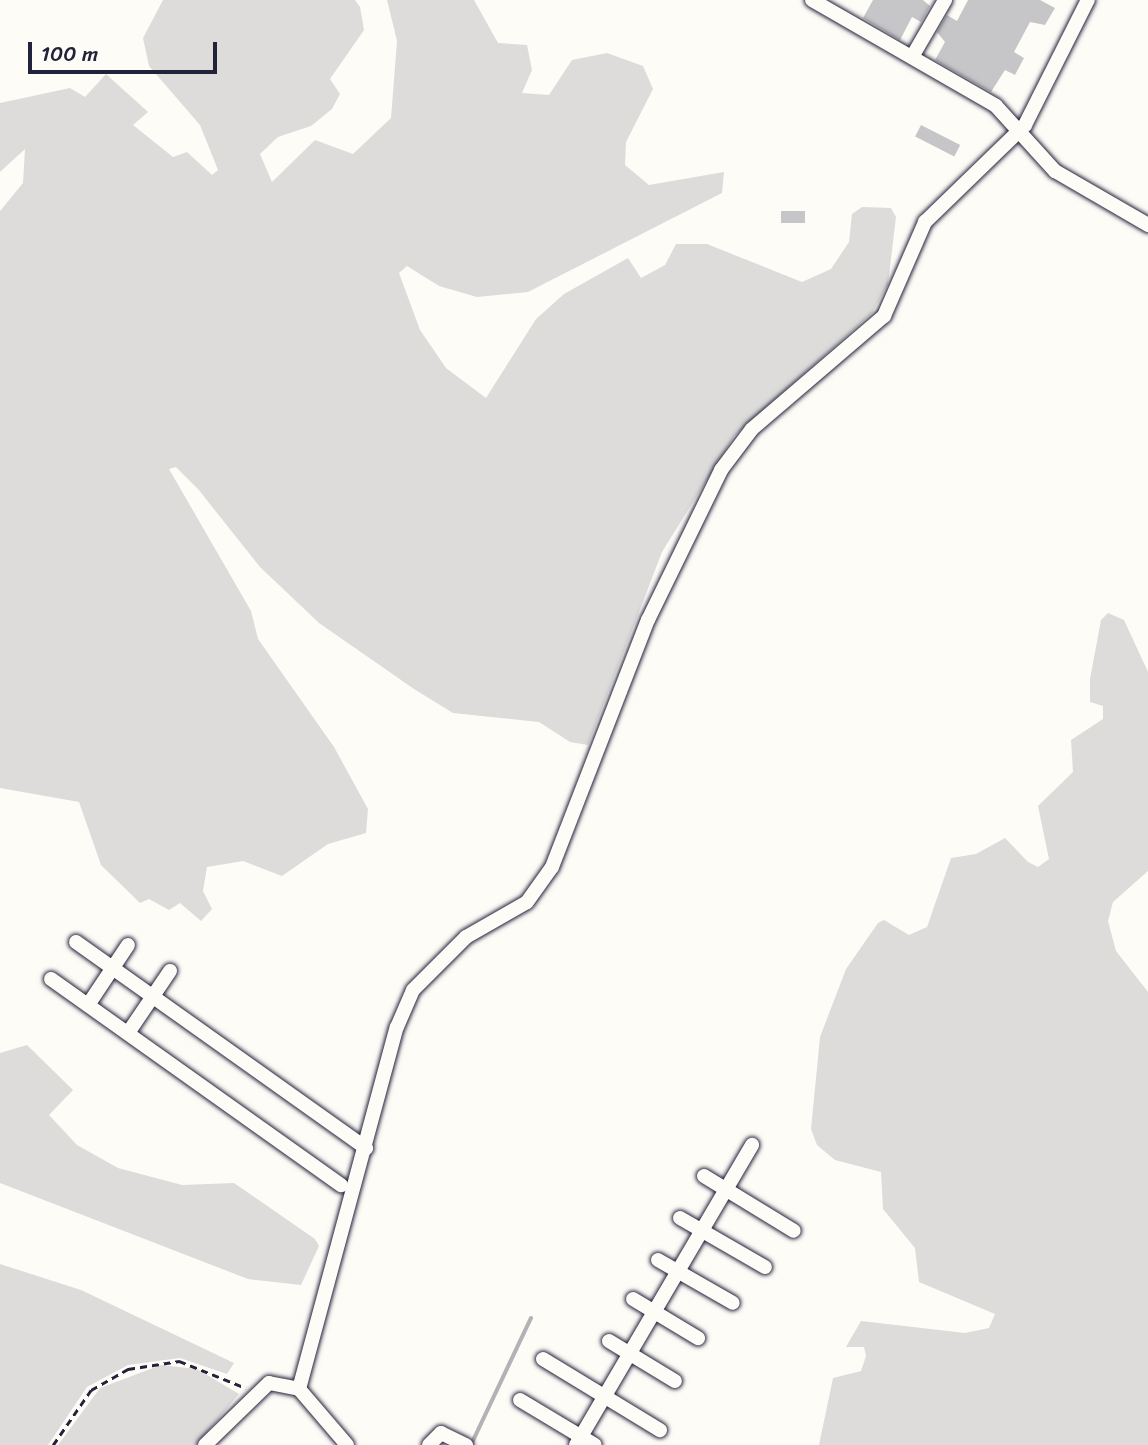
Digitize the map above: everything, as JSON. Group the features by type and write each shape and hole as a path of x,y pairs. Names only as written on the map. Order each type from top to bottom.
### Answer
{"street":[{"path":"812,0 996,106 1055,171 1148,225"},
{"path":"912,57 945,0"},
{"path":"299,1389 397,1027 413,990 466,937 527,902 552,867 648,620 721,470 752,429 884,316 925,222 1019,132 1088,0"},
{"path":"76,942 366,1147"},
{"path":"88,1005 128,945"},
{"path":"128,1033 170,971"},
{"path":"51,979 341,1185"},
{"path":"579,1441 752,1145"},
{"path":"704,1176 794,1231"},
{"path":"680,1218 765,1267"},
{"path":"658,1260 733,1303"},
{"path":"633,1299 698,1338"},
{"path":"609,1341 675,1381"},
{"path":"543,1359 660,1430"},
{"path":"205,1445 255,1393 281,1381 299,1389 347,1445"},
{"path":"520,1400 579,1441 595,1445"},
{"path":"429,1445 441,1433 466,1445"}],"path":[{"path":"53,1445 91,1390 128,1369 195,1364 255,1393"}],"shaded area":[{"path":"163,0 355,0 360,7 364,30 330,79 340,94 332,109 311,126 278,137 260,154 272,182 315,140 353,154 391,118 397,41 387,0 474,0 498,43 527,45 532,70 522,93 549,95 572,60 607,53 643,66 653,89 626,142 625,165 649,185 724,172 722,193 528,292 477,297 439,286 407,266 399,273 420,330 446,368 486,398 536,319 564,294 628,258 641,278 665,265 676,244 707,244 802,282 831,269 849,242 852,214 862,207 891,208 896,217 888,284 872,313 734,436 662,552 588,745 570,742 539,722 453,713 414,689 319,623 260,567 198,489 176,467 169,469 251,611 258,639 334,747 368,809 366,833 328,844 282,876 243,861 207,867 203,891 212,909 201,921 180,903 169,910 149,899 140,903 101,865 79,802 0,788 0,211 23,183 25,149 0,172 0,103 70,88 85,97 106,74 148,112 133,125 173,157 187,152 212,175 218,170 200,125 149,66 143,38"},
{"path":"1108,613 1124,620 1148,672 1148,871 1113,902 1108,921 1116,951 1148,992 1148,1445 819,1445 833,1378 861,1371 866,1356 864,1347 846,1347 861,1321 965,1333 989,1328 995,1314 919,1282 915,1248 883,1209 881,1172 835,1160 817,1145 811,1129 820,1037 846,969 878,923 884,920 909,935 927,927 951,858 976,854 1005,838 1028,862 1038,867 1049,859 1038,806 1073,772 1071,740 1103,719 1103,706 1090,702 1090,679 1101,620"},
{"path":"27,1045 73,1090 49,1115 77,1145 118,1168 182,1185 234,1183 315,1239 319,1246 301,1285 248,1279 0,1183 0,1053"},
{"path":"0,1264 81,1290 234,1363 227,1374 180,1358 128,1365 87,1387 48,1445 0,1445"},
{"path":"161,1365 197,1369 239,1394 196,1445 58,1445 100,1388"}],"building":[{"path":"873,0 923,0 930,6 921,22 912,17 900,40 863,18"},
{"path":"968,0 1040,0 1055,8 1045,25 1030,22 1014,52 1024,58 1015,75 1005,70 991,92 935,60 945,42 937,32 947,15 957,21"},
{"path":"921,125 960,145 954,157 915,137"},
{"path":"781,211 805,211 805,223 781,223"}],"waterway":[{"path":"471,1445 531,1318"}]}
